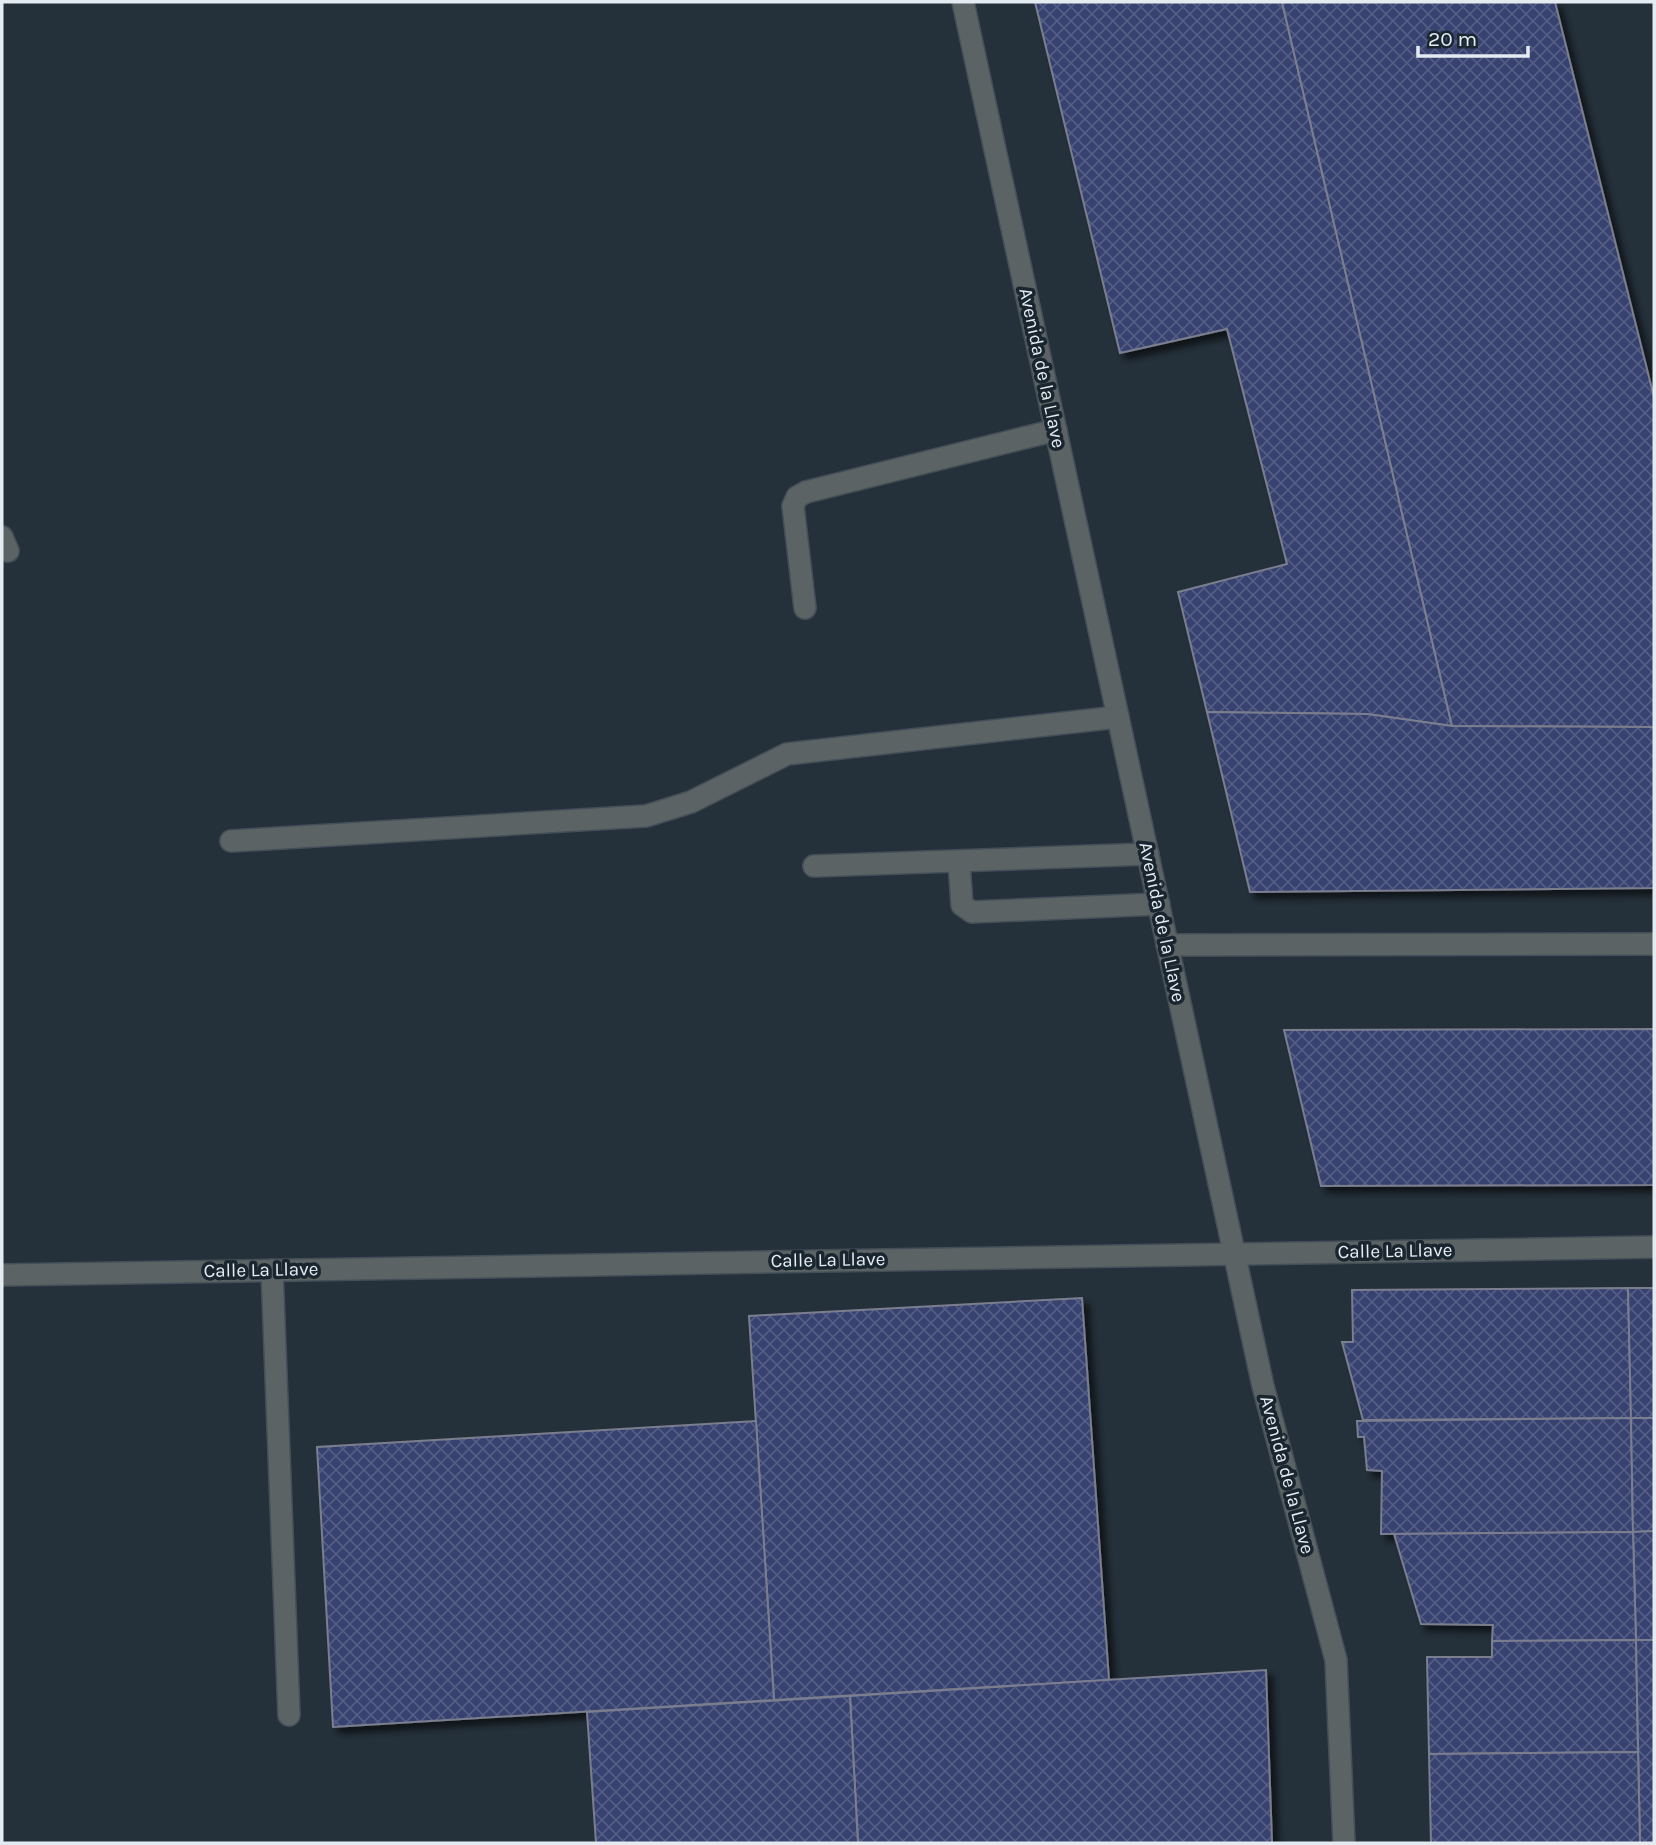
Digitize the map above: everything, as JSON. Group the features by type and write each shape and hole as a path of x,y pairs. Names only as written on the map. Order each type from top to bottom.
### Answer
{"street":[{"name":"Avenida de la Llave","path":"963,2 1263,1386 1336,1660 1344,1843"},
{"path":"805,608 793,506 797,497 806,492 1056,430"},
{"path":"231,841 646,816 691,802 787,754 1118,717"},
{"path":"814,866 1148,854"},
{"path":"959,862 961,905 972,912 1159,904"},
{"path":"1167,944 1654,944"},
{"name":"Calle La Llave","path":"2,1275 1654,1247"},
{"path":"272,1270 289,1716"}],"building":[{"path":"1035,2 1282,2 1452,726 1367,714 1207,712 1178,592 1287,564 1227,329 1120,353"},
{"path":"1282,2 1555,2 1654,397 1654,727 1452,726"},
{"path":"1207,712 1367,714 1452,726 1654,727 1654,888 1250,892"},
{"path":"1654,1029 1654,1185 1321,1186 1284,1030"},
{"path":"1628,1288 1631,1418 1363,1420 1342,1342 1353,1342 1352,1290"},
{"path":"1628,1288 1654,1288 1654,1418 1631,1418"},
{"path":"1082,1298 1109,1680 774,1700 749,1316"},
{"path":"1631,1418 1633,1532 1381,1534 1382,1471 1367,1470 1364,1437 1358,1437 1357,1421"},
{"path":"1631,1418 1654,1418 1654,1531 1633,1532"},
{"path":"756,1421 774,1700 333,1727 317,1447"},
{"path":"1654,1531 1654,1640 1636,1640 1633,1532"},
{"path":"1633,1532 1636,1640 1492,1641 1493,1625 1421,1624 1394,1534"},
{"path":"1636,1640 1638,1752 1429,1754 1427,1657 1492,1657 1492,1641"},
{"path":"1636,1640 1654,1640 1654,1843 1640,1843"},
{"path":"1266,1670 1272,1843 858,1843 850,1696"},
{"path":"850,1696 858,1843 596,1843 587,1712"},
{"path":"1638,1752 1640,1843 1431,1843 1429,1754"}]}
